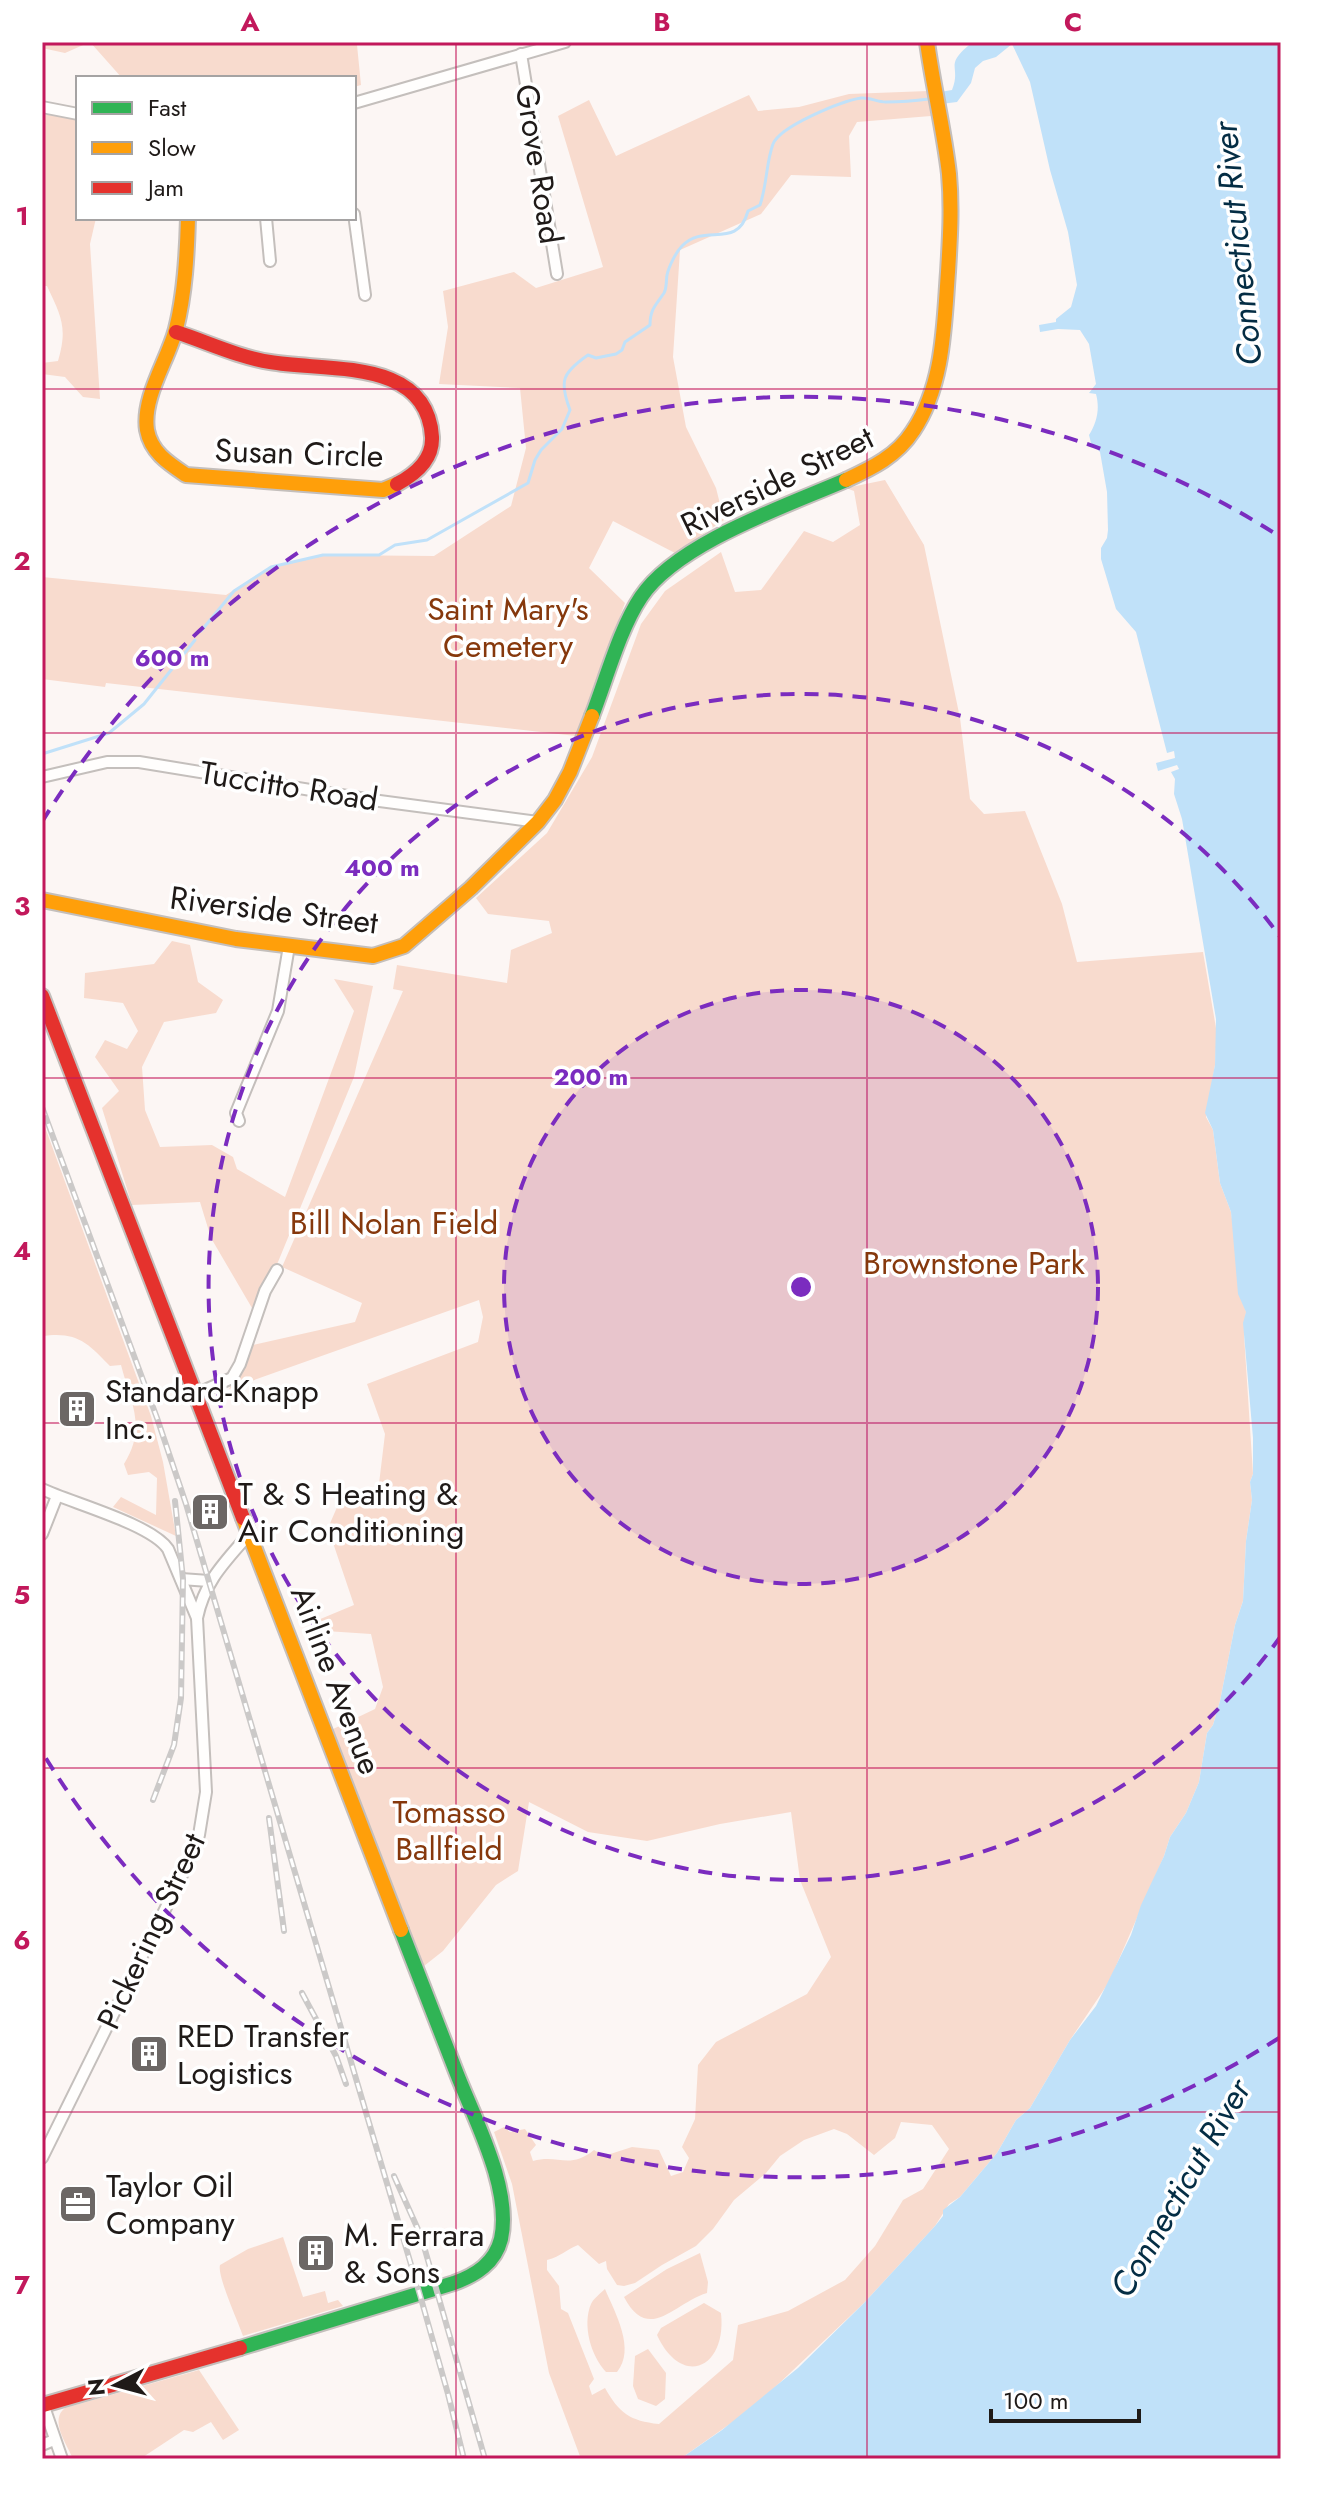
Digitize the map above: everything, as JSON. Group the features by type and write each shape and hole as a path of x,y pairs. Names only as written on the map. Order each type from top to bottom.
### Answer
{"street":[{"path":"356,102 565,42"},
{"name":"Riverside Street","path":"42,900 221,936 373,956 395,951 421,933 471,888 538,822 555,800 570,772 619,641 642,595 677,562 707,542 894,456 907,442 922,416 933,388 940,356 951,205 946,153 927,42"},
{"name":"Grove Road","path":"521,54 557,274"},
{"path":"42,107 76,114"},
{"path":"176,332 187,259 188,220"},
{"path":"266,220 270,261"},
{"path":"355,220 365,295"},
{"name":"Susan Circle","path":"176,332 265,361 394,378 408,385 421,398 430,420 432,442 423,465 404,483 383,490 186,475 168,466 155,451 147,432 147,404 176,332"},
{"name":"Tuccitto Road","path":"42,777 107,762 139,762 372,800 538,822"},
{"path":"239,1121 236,1113 278,1011 289,946"},
{"name":"Airline Avenue","path":"42,996 492,2165 503,2206 500,2242 477,2272 420,2295 43,2403"},
{"path":"196,1394 232,1378 240,1364 265,1291 277,1270"},
{"name":"Pickering Street","path":"42,1489 153,1535 168,1549 197,1618 206,1792 199,1835 182,1876 42,2158"},
{"path":"42,1534 57,1496"},
{"path":"197,1618 209,1581 250,1533"},
{"path":"181,1579 209,1581"},
{"path":"43,2403 62,2459"},
{"path":"42,2445 54,2440"}],"green space":[{"path":"42,42 90,42 65,53 42,48"},
{"path":"90,42 370,42 357,45 361,85 356,86 356,76 120,76"},
{"name":"Saint Mary's Cemetery","path":"928,91 931,116 857,122 849,136 851,177 791,175 761,214 680,250 673,357 686,427 716,488 724,520 675,553 613,521 589,568 625,603 576,736 106,683 105,687 42,679 42,577 226,595 271,567 323,555 434,556 511,506 526,448 520,388 439,384 448,327 443,291 514,272 536,288 603,267 558,116 589,100 616,156 749,95 758,111 799,107 849,94"},
{"path":"42,114 76,119 76,220 96,220 90,244 100,399 83,397 65,377 42,374 42,363 58,361 63,330 52,296 47,286 42,286"},
{"path":"885,480 924,545 960,718 970,799 984,814 1025,811 1062,904 1077,962 1203,952 1217,1034 1206,1117 1213,1130 1220,1183 1231,1212 1246,1312 1244,1335 1253,1474 1243,1601 1235,1625 1220,1701 1213,1725 1207,1733 1199,1782 1186,1813 1170,1837 1109,1982 1030,2108 1016,2120 997,2153 864,2303 737,2419 680,2459 581,2459 549,2373 512,2184 494,2132 504,2127 510,2132 525,2129 536,2145 530,2152 533,2161 578,2159 594,2150 604,2156 632,2147 659,2150 671,2176 683,2172 689,2158 682,2147 695,2119 698,2065 716,2042 807,1994 831,1957 800,1880 791,1812 647,1841 588,1832 529,1802 518,1871 496,1885 443,1951 424,1966 331,1730 375,1709 383,1687 371,1634 326,1631 318,1620 354,1605 328,1528 338,1505 378,1492 385,1434 367,1384 478,1342 483,1317 479,1300 229,1389 248,1346 355,1322 362,1303 282,1267 403,991 393,989 397,965 507,983 511,950 552,933 549,921 488,914 476,898 547,833 592,757 641,624 665,591 721,552 735,592 761,590 804,531 833,542 860,525 854,491 846,488","holes":["901,2122 932,2125 949,2149 923,2189 903,2200 875,2246 845,2280 788,2311 738,2325 733,2360 659,2424 640,2421 626,2414 605,2388 592,2395 589,2386 594,2379 568,2313 561,2309 559,2286 547,2270 547,2260 578,2245 599,2264 606,2261 607,2269 617,2285 635,2283 696,2246 734,2200 766,2173 780,2156 804,2140 834,2129 847,2134 874,2155 895,2138"]},
{"path":"172,941 190,945 198,982 223,1000 216,1013 164,1022 142,1067 145,1110 160,1147 212,1145 233,1157 237,1169 285,1197 354,1011 334,979 373,986 354,1077 278,1262 252,1308 211,1238 200,1202 132,1205 102,1108 119,1091 95,1057 105,1040 127,1049 138,1031 123,1003 84,998 85,973 154,964"},
{"path":"42,1119 151,1416 176,1536 113,1507 121,1497 156,1515 157,1478 149,1472 128,1475 124,1464 131,1451 136,1427 121,1365 110,1366 88,1345 73,1337 42,1336"},
{"path":"283,2237 303,2297 325,2291 328,2303 338,2300 343,2306 243,2336 220,2265 248,2249"},
{"path":"700,2253 708,2282 707,2293 653,2319 643,2318 633,2311 624,2297 667,2269"},
{"path":"605,2289 624,2342 625,2353 617,2372 606,2372 601,2365 592,2349 588,2331 591,2304"},
{"path":"704,2303 721,2313 721,2332 710,2358 701,2365 690,2366 678,2362 667,2352 657,2335 661,2328"},
{"path":"648,2349 666,2373 665,2399 656,2406 638,2399 633,2386 635,2356"},
{"path":"199,2370 239,2430 223,2440 211,2422 193,2432 184,2430 140,2459 73,2459 59,2425 65,2408"}],"water":[{"name":"Connecticut River","path":"973,42 1281,42 1281,2459 680,2459 722,2430 798,2368 864,2303 935,2226 943,2216 943,2210 960,2197 997,2153 1016,2120 1030,2108 1070,2040 1096,2006 1131,1935 1170,1837 1186,1813 1199,1782 1207,1733 1213,1725 1220,1701 1235,1625 1243,1601 1253,1474 1243,1323 1246,1312 1238,1294 1231,1212 1220,1183 1213,1130 1205,1113 1215,1065 1216,1019 1182,819 1174,794 1175,779 1171,772 1179,769 1177,765 1158,771 1156,763 1175,758 1174,751 1167,753 1136,632 1116,609 1101,559 1101,548 1108,530 1107,492 1100,452 1091,443 1089,435 1098,405 1096,394 1089,393 1096,384 1089,344 1080,330 1040,332 1039,325 1056,322 1071,307 1077,285 1068,232 1030,82 1012,44 975,68 971,83 957,102 941,104 940,92 952,90 955,82 955,61"}],"waterway":[{"path":"201,631 234,591 271,567 323,555 379,555 395,545 427,540 528,483 535,460 562,429 570,410 564,385 568,373 588,355 596,358 616,354 625,342 650,325 652,311 665,291 669,268 682,246 700,236 736,230 748,211 760,205 771,151 778,137 812,115 852,100 864,98 891,102 929,99"},
{"path":"42,754 109,733 144,704 195,640"}],"railway":[{"path":"42,1107 186,1504 420,2295 464,2459"},
{"path":"153,1800 174,1745 181,1698 183,1579 175,1501"},
{"path":"269,1818 284,1931"},
{"path":"302,1993 336,2056 346,2084"},
{"path":"394,2176 421,2236 485,2459"}],"traffic: fast":[{"path":"592,716 626,624 641,597 658,578 680,560 734,528 846,480"},
{"path":"240,2348 454,2283 484,2267 498,2247 503,2219 497,2177 401,1930"}],"traffic: slow":[{"path":"846,480 883,460 907,440 931,394 941,354 950,186 927,42"},
{"path":"188,220 179,315 146,417 149,438 156,451 186,475 383,490 397,484"},
{"path":"42,900 236,939 373,956 404,946 471,888 538,822 555,800 570,772 592,716"},
{"path":"243,1518 401,1930"}],"traffic: jam":[{"path":"176,332 258,360 370,373 394,381 413,393 426,411 432,445 422,465 397,484"},
{"path":"42,996 243,1518"},
{"path":"43,2405 240,2348"}],"place":[{"name":"Standard-Knapp Inc.","path":"77,1409"},
{"name":"T & S Heating & Air Conditioning","path":"210,1512"},
{"name":"RED Transfer Logistics","path":"149,2054"},
{"name":"Taylor Oil Company","path":"78,2204"},
{"name":"M. Ferrara & Sons","path":"316,2253"}],"park label":[{"name":"Bill Nolan Field","path":"394,1223"},
{"name":"Brownstone Park","path":"974,1263"},
{"name":"Tomasso Ballfield","path":"449,1830"}]}
